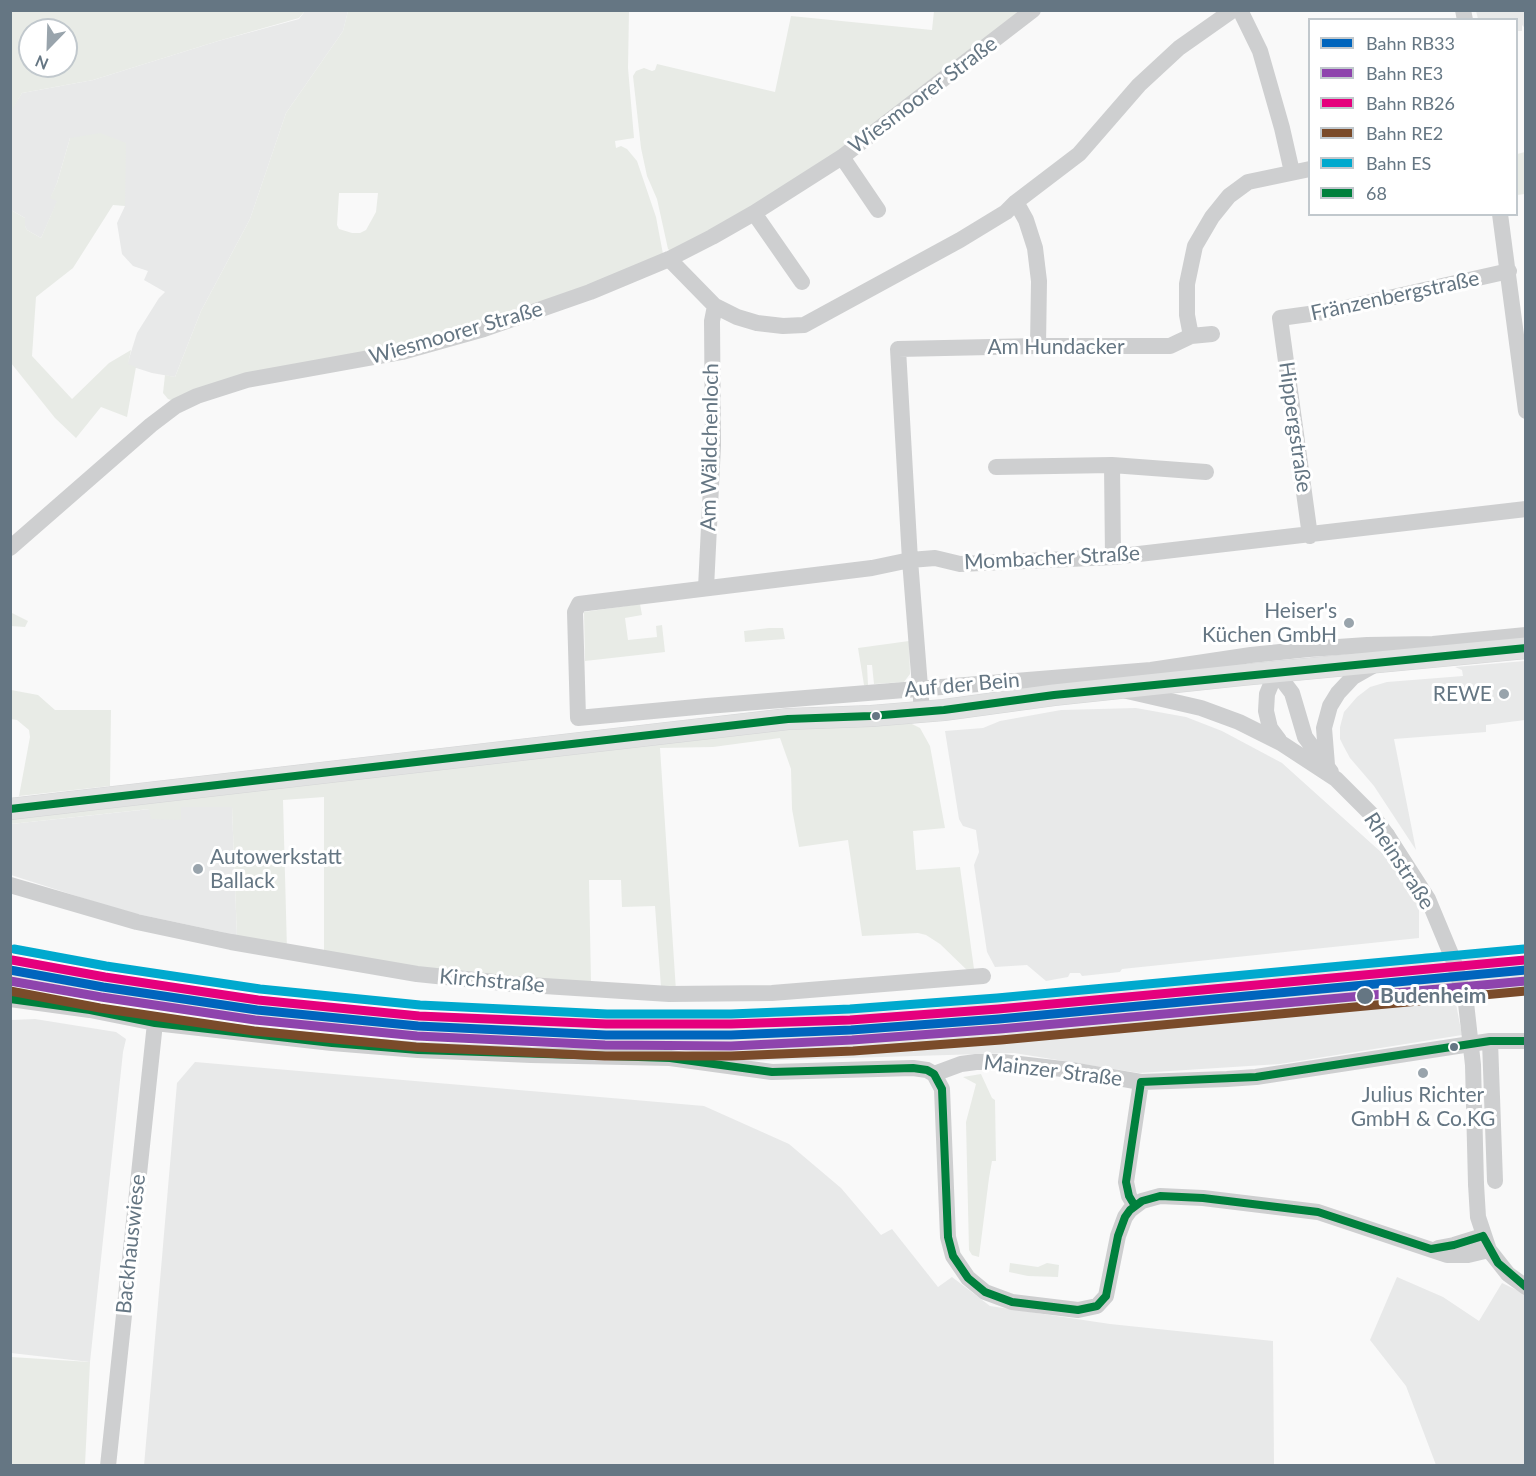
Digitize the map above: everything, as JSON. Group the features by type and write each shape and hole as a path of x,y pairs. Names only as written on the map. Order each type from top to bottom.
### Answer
{"main road":[{"path":"10,809 788,719 922,712 1114,689 1526,648"}],"street":[{"name":"Wiesmoorer Straße","path":"10,548 151,425 176,406 211,390 247,380 402,352 447,340 590,292 669,260 754,213 842,157 1033,10"},
{"path":"669,260 715,306 737,317 757,323 783,326 804,325 960,240 1006,212 1079,154 1139,85 1179,48 1233,10"},
{"path":"1240,10 1260,51 1292,172"},
{"name":"Wiesmoorer Straße","path":"842,157 878,210"},
{"path":"1191,336 1187,315 1187,284 1195,246 1212,217 1230,196 1248,182 1308,169"},
{"path":"1016,202 1026,220 1035,248 1039,282 1038,346"},
{"path":"754,213 802,282"},
{"path":"1500,216 1523,372 1526,411"},
{"name":"Fränzenbergstraße","path":"1280,318 1331,311 1509,271"},
{"name":"Am Wäldchenloch","path":"706,588 713,445 712,321 715,306"},
{"name":"Hippergstraße","path":"1280,318 1310,536"},
{"name":"Am Hundacker","path":"910,560 898,349 1170,346 1191,336 1212,334"},
{"path":"1112,465 1113,557"},
{"path":"996,467 1112,465 1206,472"},
{"name":"Mombacher Straße","path":"578,718 575,612 579,604 872,568 910,560 935,558 960,564 1113,557 1310,536 1526,509"},
{"path":"910,560 922,712"},
{"name":"Auf der Bein","path":"578,718 1152,670 1251,654 1367,645 1432,644 1526,635"},
{"path":"1332,773 1324,728 1330,706 1338,693 1353,677 1379,662"},
{"name":"Rheinstraße","path":"1276,672 1267,694 1266,711 1270,728 1281,743"},
{"name":"Rheinstraße","path":"1276,672 1292,693 1305,736 1332,773 1387,835 1416,879 1431,907 1453,959 1466,1004 1473,1065 1478,1217 1486,1243"},
{"name":"Rheinstraße","path":"1114,689 1201,708 1239,722 1332,773"},
{"name":"Kirchstraße","path":"10,885 137,922 231,942 417,974 513,984 669,994 771,993 983,976"},
{"path":"10,999 90,1010 155,1023 418,1050 670,1058 744,1070 772,1072 913,1068 927,1070 934,1074 940,1082 943,1097 948,1237 953,1256 968,1278 985,1292 1012,1302 1078,1310 1097,1306 1106,1296 1125,1217 1135,1206 1151,1198 1172,1196 1318,1212 1447,1255 1460,1256 1486,1243 1503,1269 1526,1287"},
{"name":"Backhauswiese","path":"108,1466 155,1023"},
{"path":"1490,1041 1495,1181"},
{"name":"Mainzer Straße","path":"934,1074 961,1064 1002,1062 1071,1070 1141,1082 1256,1077 1490,1041 1526,1041"},
{"path":"1135,1206 1129,1196 1126,1182 1141,1082"}],"shaded area":[{"path":"11,10 305,10 299,18 93,80 22,93 11,112"},
{"path":"305,11 348,11 343,31 286,113 250,219 201,311 175,377 127,365 137,333 165,292 144,280 148,271 133,266 122,254 117,223 125,206 70,138 51,197 58,200 41,238 27,230 25,218 11,210 10,112 22,93 93,80 218,41 299,19"},
{"path":"348,11 629,11 628,68 634,138 615,141 616,148 621,146 627,149 637,161 656,217 663,254 508,318 168,399 163,393 165,375 175,377 201,311 250,219 286,113 343,31","holes":["339,193 378,193 376,212 366,230 352,233 339,229 337,225"]},
{"path":"934,11 1027,11 785,191 672,252 668,249 657,199 647,176 641,148 633,76 636,71 644,68 655,70 657,64 775,92 791,16 932,30"},
{"path":"1476,11 1525,11 1525,28 1522,25 1522,31 1518,31 1518,18 1478,18"},
{"path":"100,133 126,143 125,206 113,205 73,268 36,297 32,356 72,399 109,363 131,350 128,364 136,367 127,417 101,407 76,438 55,418 11,363 11,210 25,218 27,230 41,238 57,201 50,198 57,183 70,138"},
{"path":"1525,152 1525,194 1518,195 1518,154"},
{"path":"640,604 642,615 625,618 628,640 657,637 656,626 662,625 665,652 585,661 584,612"},
{"path":"10,612 28,621 25,627 11,626"},
{"path":"783,628 785,639 745,642 744,631"},
{"path":"909,641 910,674 904,682 874,684 872,665 867,665 868,685 864,685 858,648"},
{"path":"1525,661 1525,720 1486,725 1486,732 1394,739 1416,850 1374,786 1350,758 1344,747 1340,739 1340,727 1344,712 1357,697 1370,687 1387,682 1463,676 1462,670 1455,667"},
{"path":"11,690 38,695 55,710 111,710 110,786 19,796 30,737 29,730 17,720 11,719"},
{"path":"1136,708 1186,717 1222,731 1282,763 1382,853 1419,902 1419,938 1122,969 1120,972 1082,976 1080,973 1070,973 1068,977 1046,981 1027,965 995,967 987,952 974,865 979,852 976,830 963,826 959,819 945,731 983,728 1000,721 1061,710"},
{"path":"912,724 920,728 930,746 945,828 913,831 916,870 960,867 974,969 969,972 940,944 926,935 918,933 862,936 848,840 799,847 792,809 791,769 780,738 713,747 660,748 676,991 661,987 655,906 622,907 621,880 589,880 591,982 510,980 324,955 324,797 283,800 287,950 237,937 232,807 181,807 181,820 151,819 149,809 11,824 10,815 814,725"},
{"path":"181,807 232,807 237,937 123,911 11,875 11,824 150,809 181,819"},
{"path":"1425,953 1526,958 1525,989 1455,999 1462,1035 1280,1064 1139,1073 1014,1053 749,1061 673,1049 419,1038 257,1023 103,1001 11,983 11,966 340,1005 424,1012 608,1018 734,1018 917,1010 1097,988 1101,990 1391,964 1401,956 1418,956"},
{"path":"35,1019 116,1032 126,1039 90,1362 11,1353 11,1020"},
{"path":"195,1062 704,1106 789,1144 841,1188 881,1235 892,1229 938,1287 952,1277 990,1306 1110,1324 1273,1341 1274,1464 1288,1465 144,1466 177,1083"},
{"path":"981,1074 995,1100 996,1161 992,1161 979,1257 972,1255 969,1250 966,1122 976,1084 963,1077"},
{"path":"1010,1263 1038,1267 1047,1263 1059,1265 1058,1277 1028,1276 1009,1272"},
{"path":"1397,1277 1443,1297 1479,1321 1502,1283 1525,1294 1525,1465 1436,1465 1406,1386 1370,1340"},
{"path":"11,1357 90,1362 85,1465 11,1465"}],"rail line":[{"name":"ES","path":"14,949 106,966 260,989 420,1005 607,1014 731,1014 850,1009 997,998 1524,949"},
{"name":"RB26","path":"12,960 105,977 258,1000 419,1016 606,1024 731,1024 850,1020 998,1009 1525,960"},
{"name":"RB33","path":"10,970 103,987 257,1010 418,1026 606,1035 731,1035 851,1030 999,1019 1526,970"},
{"name":"RE3","path":"10,981 255,1020 417,1036 605,1045 731,1046 1000,1029 1526,981"},
{"name":"RE2","path":"10,991 100,1008 254,1031 416,1047 605,1056 731,1056 853,1051 1001,1040 1526,991"}],"transit line":[{"name":"68","path":"10,809 788,719 944,710 1054,695 1526,648"},
{"name":"68","path":"10,999 90,1010 155,1023 332,1043 418,1050 670,1058 772,1072 913,1068 927,1070 934,1074 942,1089 948,1237 953,1256 968,1278 985,1292 1012,1302 1078,1310 1097,1306 1106,1296"},
{"name":"68","path":"1135,1206 1129,1196 1126,1182 1141,1082 1256,1077 1490,1041 1526,1041"},
{"name":"68","path":"1106,1296 1118,1236 1125,1217 1142,1201 1160,1196 1203,1198 1318,1212 1431,1249 1483,1236"},
{"name":"68","path":"1483,1236 1498,1263 1526,1287"}],"place":[{"name":"Heiser's Küchen GmbH","path":"1349,623"},
{"name":"REWE","path":"1504,694"},
{"name":"Autowerkstatt Ballack","path":"198,869"},
{"name":"Budenheim","path":"1365,996"},
{"name":"Julius Richter GmbH & Co.KG","path":"1423,1073"}]}
